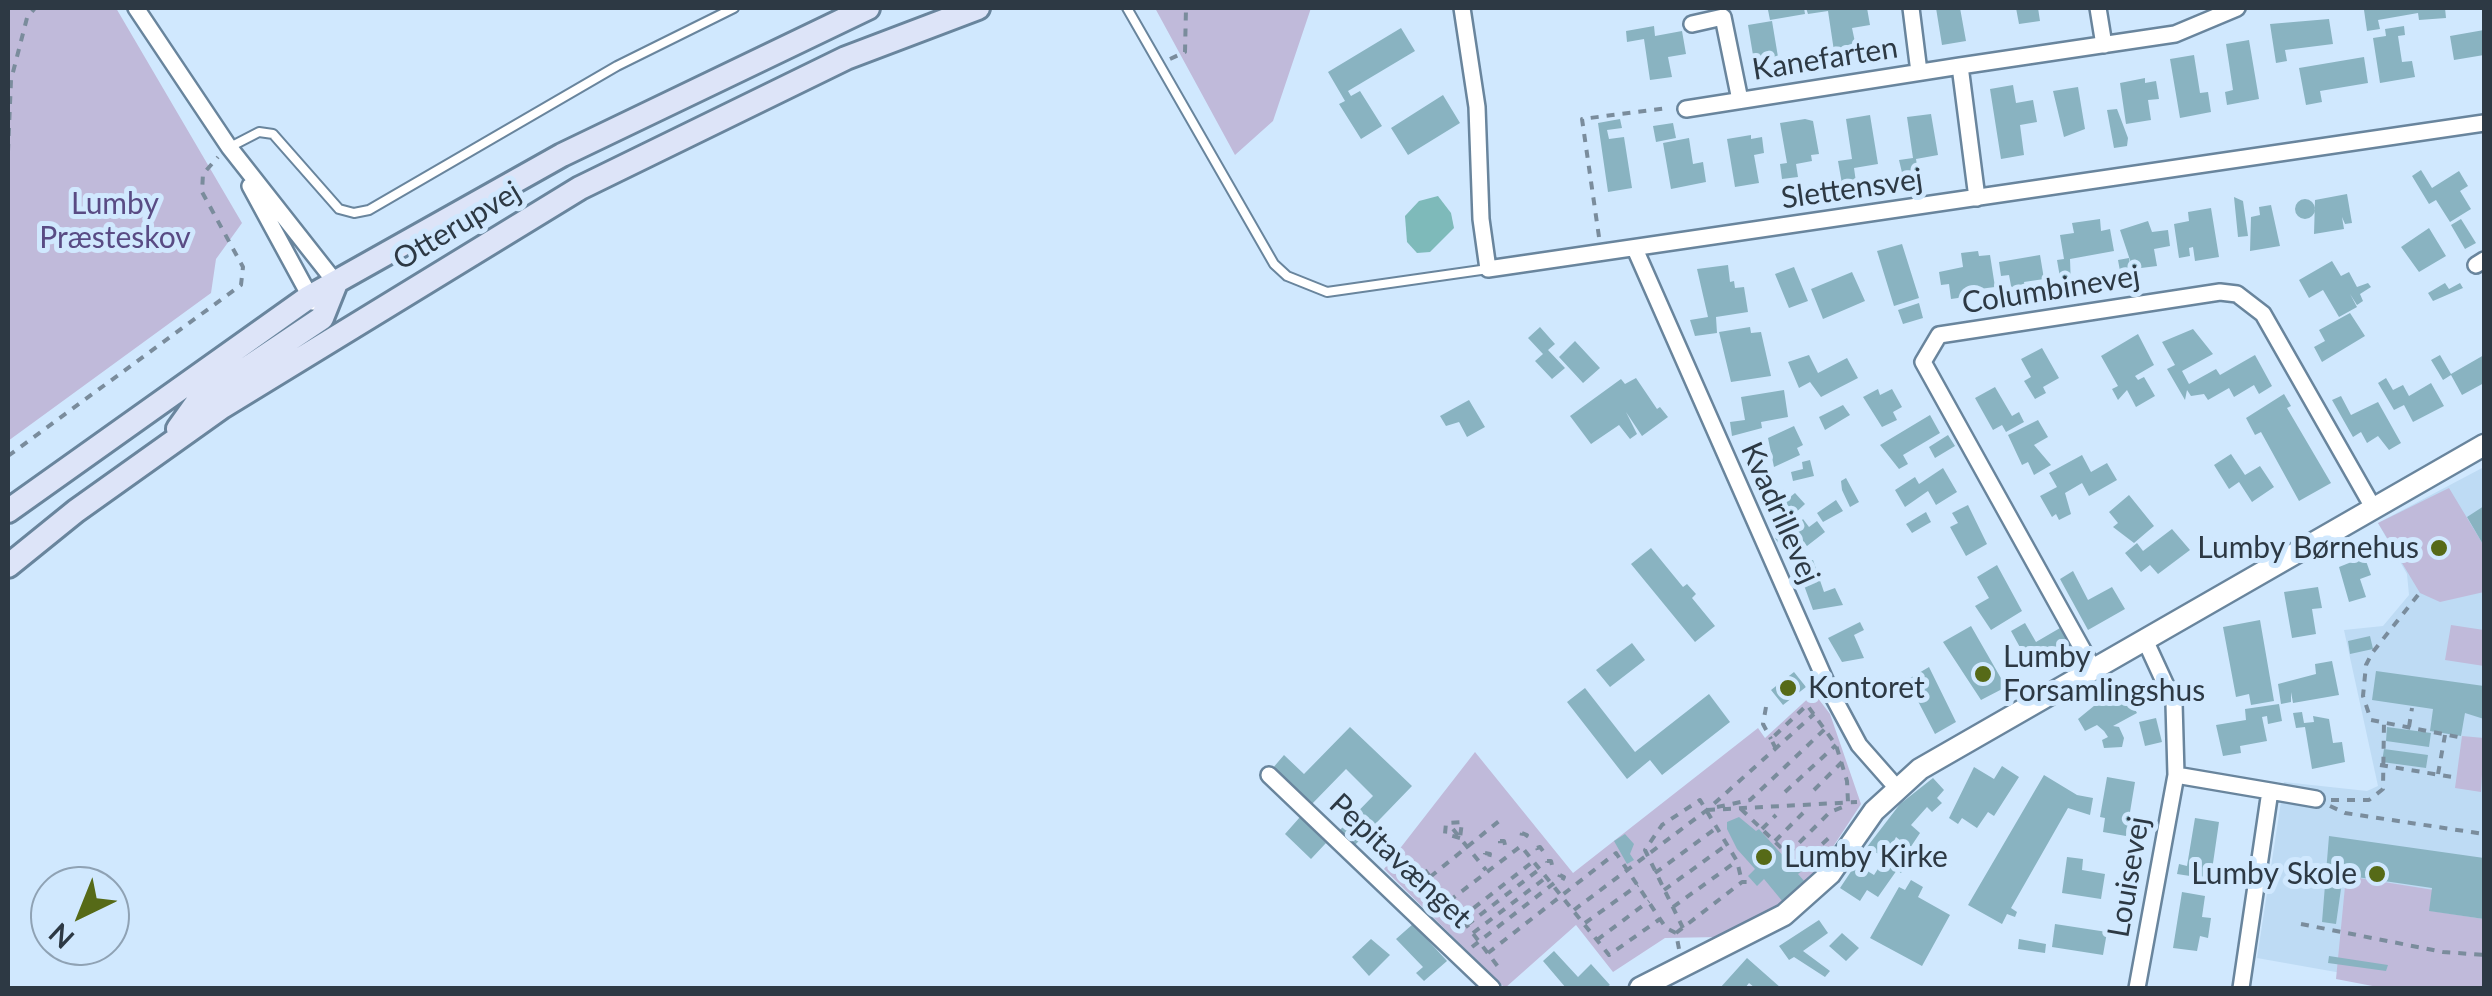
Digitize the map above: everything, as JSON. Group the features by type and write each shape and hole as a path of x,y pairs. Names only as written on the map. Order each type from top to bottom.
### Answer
{"main road":[{"name":"Otterupvej","path":"8,512 310,297 562,155 868,8"},
{"name":"Otterupvej","path":"8,566 328,326 580,188 846,58 978,8"},
{"path":"328,326 336,283"}],"street":[{"path":"136,8 229,148 336,283"},
{"path":"1462,8 1477,107 1481,219 1488,269"},
{"name":"Kanefarten","path":"1911,8 1919,72"},
{"path":"2098,8 2104,45"},
{"name":"Kanefarten","path":"1686,109 2175,34 2237,8"},
{"name":"Kanefarten","path":"1692,24 1723,17 1740,100"},
{"path":"1960,66 1977,198"},
{"name":"Slettensvej","path":"1488,269 2484,123"},
{"path":"229,148 328,326"},
{"name":"Kvadrillevej","path":"1635,248 1830,690 1858,745 1896,787"},
{"name":"Columbinevej","path":"2094,670 1923,362 1939,334 2220,292 2237,294 2263,314 2374,509"},
{"path":"1653,985 1784,915 1830,874 1874,811 1896,787 2484,445"},
{"name":"Louisevej","path":"2137,988 2176,775 2174,703 2145,640"},
{"name":"Pepitavænget","path":"1269,775 1492,988"},
{"path":"2176,775 2316,800"},
{"path":"2241,988 2270,791"}],"lane":[{"path":"229,148 259,132 273,134 339,209 354,214 369,210 616,66 734,8"},
{"path":"1126,8 1274,264 1286,276 1327,292 1488,269"}],"path":[{"path":"8,152 10,70 27,18 35,8"},
{"path":"1159,64 1184,52 1186,8"},
{"path":"1602,254 1582,119 1686,109"},
{"path":"8,456 242,285 244,268 206,205 201,183 212,162 229,148"},
{"path":"2418,595 2366,665 2364,696 2371,720 2458,738"},
{"path":"1772,740 1808,706 1836,744 1847,781 1846,815"},
{"path":"1766,707 1763,724 1776,749"},
{"path":"2409,728 2412,708"},
{"path":"1574,910 1707,810 1814,714"},
{"path":"2316,800 2369,800 2377,796 2383,789 2380,765 2384,722"},
{"path":"1707,810 1750,800 1826,728"},
{"path":"2438,774 2445,735"},
{"path":"1786,792 1836,744"},
{"path":"1814,790 1842,762"},
{"path":"2380,765 2452,777"},
{"path":"1838,790 1847,781"},
{"path":"1684,928 1646,855 1646,846 1662,824 1700,800 1737,861 1742,882"},
{"path":"2316,800 2345,813 2484,834"},
{"path":"1707,810 1862,802 1874,811"},
{"path":"1788,854 1830,812 1844,804"},
{"path":"1741,809 1799,865 1841,826"},
{"path":"1774,842 1804,813"},
{"path":"1762,829 1776,816"},
{"path":"1430,877 1504,817"},
{"path":"1451,820 1465,828 1460,838 1445,834 1451,820"},
{"path":"1654,873 1717,827"},
{"path":"1453,830 1486,870"},
{"path":"1448,901 1522,842 1609,955 1660,919"},
{"path":"1664,890 1726,845"},
{"path":"1504,846 1509,852"},
{"path":"1488,953 1521,932 1616,853 1660,919 1676,934 1742,882 1750,882"},
{"path":"1461,918 1535,857"},
{"path":"1489,858 1494,864"},
{"path":"1673,908 1737,861"},
{"path":"1467,925 1544,868"},
{"path":"1425,870 1499,968"},
{"path":"1472,933 1548,876"},
{"path":"1480,942 1556,882"},
{"path":"1585,924 1638,885"},
{"path":"1597,940 1649,901"},
{"path":"2302,924 2432,950 2484,955"}],"shaded area":[{"path":"1438,196 1451,213 1454,228 1430,252 1417,253 1407,242 1405,216 1419,201"},
{"name":"Lumby Skole","path":"2484,467 2484,988 2426,988 2257,958 2284,782 2367,791 2378,786 2344,630 2383,626 2409,595 2407,574 2378,523"}],"green space":[{"name":"Lumby Præsteskov","path":"8,8 116,8 242,223 216,259 211,293 8,441"},
{"path":"1155,8 1311,8 1273,121 1235,155"},
{"name":"Lumby Børnehus","path":"2449,488 2484,546 2484,592 2440,602 2420,593 2378,523"},
{"path":"2451,625 2484,630 2484,666 2445,660"},
{"path":"1814,693 1830,714 1861,804 1808,885 1784,905 1720,937 1665,938 1613,972 1576,925 1505,988 1384,869 1475,752 1573,873 1758,728 1765,738"},
{"path":"2462,736 2484,738 2481,792 2455,788"},
{"path":"2346,876 2434,890 2432,911 2484,919 2484,988 2383,988 2336,979"}],"building":[{"path":"1804,8 1805,14 1770,20 1768,10"},
{"path":"1806,8 1867,8 1870,25 1852,28 1856,47 1834,51 1828,11 1808,14"},
{"path":"1936,8 1960,8 1966,41 1942,45"},
{"path":"2016,8 2038,8 2040,21 2019,24"},
{"path":"2445,8 2446,18 2419,20 2418,13 2378,20 2380,29 2367,31 2364,10"},
{"path":"2329,19 2333,44 2285,50 2287,61 2276,63 2270,24"},
{"path":"1772,21 1778,57 1754,61 1748,25"},
{"path":"1654,26 1655,36 1682,31 1686,54 1668,57 1672,77 1650,80 1644,39 1627,42 1626,31"},
{"path":"2404,26 2405,35 2398,36 2402,62 2412,61 2415,77 2380,83 2373,38 2386,36 2385,29"},
{"path":"1401,28 1415,51 1348,91 1351,96 1360,91 1382,126 1361,139 1339,104 1345,101 1328,72"},
{"path":"2484,30 2484,55 2454,60 2450,36"},
{"path":"2249,40 2259,99 2227,105 2225,92 2233,90 2226,44"},
{"path":"2194,55 2200,93 2208,92 2211,112 2180,118 2170,59"},
{"path":"2364,57 2368,83 2320,91 2322,102 2306,105 2299,68"},
{"path":"2145,78 2145,83 2156,81 2159,99 2148,100 2151,120 2126,124 2120,83"},
{"path":"2013,85 2016,103 2033,100 2037,122 2020,125 2024,155 2001,159 1990,89"},
{"path":"2078,87 2085,129 2064,137 2053,91"},
{"path":"1443,95 1460,123 1408,155 1391,128"},
{"path":"2117,109 2128,138 2127,146 2114,148 2107,110"},
{"path":"1931,114 1938,155 1916,159 1918,172 1910,173 1911,180 1904,181 1899,160 1913,158 1907,117"},
{"path":"1870,115 1878,164 1854,168 1856,182 1842,184 1838,161 1852,159 1846,119"},
{"path":"1620,119 1622,128 1607,130 1609,139 1624,137 1632,188 1608,192 1598,123"},
{"path":"1813,121 1819,154 1811,155 1812,161 1796,164 1798,177 1782,179 1780,164 1787,163 1780,123"},
{"path":"1673,123 1676,138 1656,142 1653,126"},
{"path":"1751,135 1751,139 1762,137 1764,153 1754,155 1759,183 1735,187 1727,139"},
{"path":"1689,138 1693,164 1703,162 1706,182 1671,189 1663,143"},
{"path":"2421,170 2432,188 2459,171 2468,186 2460,191 2471,209 2450,222 2436,200 2429,204 2412,176"},
{"path":"2347,194 2352,223 2345,224 2342,217 2344,229 2314,234 2315,200"},
{"path":"2234,197 2243,201 2248,236 2238,237"},
{"path":"2305,199 2315,209 2305,219 2295,209"},
{"path":"2271,205 2280,246 2250,251 2251,217 2260,215 2259,207"},
{"path":"2211,208 2219,257 2195,261 2193,247 2189,248 2190,256 2179,258 2174,224 2189,221 2188,212"},
{"path":"2100,219 2101,231 2110,229 2114,251 2070,259 2071,287 2062,289 2057,260 2064,259 2060,235 2074,233 2072,223"},
{"path":"2461,219 2476,243 2465,249 2451,225"},
{"path":"2148,221 2152,232 2168,230 2170,246 2154,249 2157,266 2133,269 2120,230"},
{"path":"2429,228 2446,256 2419,272 2401,247"},
{"path":"1902,244 1919,298 1894,306 1877,251"},
{"path":"1978,251 1979,256 1990,255 1995,287 1964,291 1965,297 1951,299 1949,284 1941,285 1939,272 1963,267 1961,253"},
{"path":"2040,255 2044,279 2024,282 2025,289 2012,291 2009,275 2001,276 1999,262"},
{"path":"2129,258 2134,291 2124,293 2118,260"},
{"path":"2332,261 2341,276 2349,272 2357,287 2368,283 2371,287 2360,294 2363,301 2357,305 2350,294 2357,307 2339,317 2323,290 2309,298 2299,280"},
{"path":"1728,265 1730,282 1734,281 1735,288 1744,287 1748,312 1716,317 1717,333 1695,336 1690,320 1708,317 1697,269"},
{"path":"1794,267 1808,301 1789,308 1775,274"},
{"path":"1852,272 1865,301 1823,319 1811,289"},
{"path":"2445,283 2449,289 2460,283 2463,288 2433,301 2428,293"},
{"path":"1919,303 1923,318 1903,324 1898,310"},
{"path":"2350,313 2365,336 2322,362 2314,347 2325,341 2319,330"},
{"path":"1540,327 1555,344 1548,350 1565,368 1552,379 1535,361 1543,354 1528,338"},
{"path":"1750,327 1751,333 1761,332 1771,376 1731,382 1719,332"},
{"path":"2193,329 2213,354 2182,371 2189,384 2216,369 2220,375 2255,355 2272,386 2259,394 2254,385 2234,397 2229,388 2208,400 2204,394 2191,396 2187,390 2185,400 2167,369 2175,365 2162,342"},
{"path":"2138,334 2154,365 2135,376 2138,380 2144,377 2155,396 2136,407 2127,390 2118,400 2112,389 2118,386 2101,356"},
{"path":"1575,341 1600,368 1583,383 1559,357"},
{"path":"2042,348 2059,378 2043,387 2046,393 2035,399 2024,381 2031,377 2021,359"},
{"path":"1809,355 1818,373 1847,358 1858,378 1821,397 1810,382 1799,388 1788,362"},
{"path":"2440,355 2451,374 2484,355 2484,383 2462,395 2451,375 2443,380 2431,360"},
{"path":"1636,378 1657,409 1660,407 1668,417 1642,436 1626,412 1637,434 1630,439 1619,425 1591,444 1570,416 1621,379 1625,384"},
{"path":"2386,378 2393,390 2403,385 2409,396 2431,383 2444,406 2413,422 2404,405 2394,410 2378,383"},
{"path":"1995,387 2012,416 2019,412 2024,422 2006,432 2002,425 1993,430 1975,398"},
{"path":"1878,389 1880,395 1892,389 1902,407 1893,412 1897,420 1882,427 1863,397"},
{"path":"1784,390 1788,417 1761,422 1762,428 1732,436 1730,422 1745,420 1741,397"},
{"path":"2284,394 2291,406 2287,408 2331,483 2299,501 2261,432 2255,435 2246,418"},
{"path":"2341,396 2351,415 2378,402 2401,443 2389,450 2378,436 2367,443 2361,432 2353,437 2332,400"},
{"path":"1469,400 1485,427 1467,437 1459,422 1446,426 1440,416"},
{"path":"1843,405 1850,415 1825,430 1819,417"},
{"path":"1930,415 1940,433 1903,455 1908,464 1899,469 1880,445"},
{"path":"2038,420 2048,437 2034,445 2051,465 2034,475 2028,462 2022,465 2008,435"},
{"path":"1794,426 1803,445 1797,448 1800,455 1774,467 1768,438"},
{"path":"1948,435 1955,446 1935,458 1929,447"},
{"path":"2231,454 2245,475 2260,466 2274,487 2252,502 2239,482 2229,489 2214,465"},
{"path":"2082,455 2091,472 2107,463 2117,480 2089,496 2082,483 2065,493 2071,514 2059,520 2056,514 2052,517 2040,496 2057,487 2049,473"},
{"path":"1810,460 1814,476 1793,481 1791,472 1803,469 1802,462"},
{"path":"1943,468 1957,492 1936,505 1928,491 1905,507 1895,490 1915,477 1919,484"},
{"path":"1846,478 1859,502 1850,507 1842,490 1841,481"},
{"path":"1795,493 1805,504 1790,518 1797,526 1803,519 1809,527 1817,521 1825,532 1807,546 1801,539 1784,552 1775,538 1783,532 1768,515"},
{"path":"2129,495 2154,526 2134,543 2113,527 2118,523 2109,512"},
{"path":"1836,500 1843,511 1823,522 1817,513"},
{"path":"1968,505 1987,544 1966,556 1950,527 1958,523 1952,513"},
{"path":"2484,506 2484,546 2467,517"},
{"path":"1926,512 1931,522 1912,533 1906,524"},
{"path":"2172,529 2190,550 2158,574 2150,565 2141,572 2125,553 2137,543 2143,551"},
{"path":"2361,547 2371,575 2360,579 2366,597 2349,602 2339,567 2354,561 2350,550"},
{"path":"1651,548 1683,587 1687,584 1696,594 1692,598 1715,626 1695,642 1631,564"},
{"path":"1813,560 1824,592 1835,588 1843,605 1813,610 1797,566"},
{"path":"1997,565 2022,611 1991,630 1975,606 1989,598 1977,577"},
{"path":"2073,571 2088,600 2112,587 2125,609 2088,630 2060,579"},
{"path":"2318,587 2322,608 2312,609 2316,634 2292,638 2284,592"},
{"path":"2260,620 2274,701 2251,705 2249,694 2236,697 2223,627"},
{"path":"1860,622 1864,630 1854,635 1864,658 1842,662 1828,638"},
{"path":"2025,623 2036,642 2060,628 2072,649 2047,664 2039,649 2034,651 2031,646 2022,651 2011,631"},
{"name":"Lumby Forsamlingshus","path":"1971,626 2006,687 1981,700 1943,642"},
{"path":"2370,636 2373,649 2350,654 2348,641"},
{"path":"1632,643 1645,660 1610,687 1596,670"},
{"path":"2332,661 2339,695 2293,703 2291,692 2291,702 2281,704 2278,684 2316,674 2315,664"},
{"path":"1929,667 1956,722 1935,734 1907,680"},
{"path":"2376,671 2484,686 2484,719 2465,713 2461,736 2430,731 2433,709 2372,700"},
{"name":"Kontoret","path":"1794,672 1806,687 1783,705 1771,690"},
{"path":"1585,688 1635,752 1709,694 1730,722 1662,775 1650,760 1627,779 1567,702"},
{"path":"2124,690 2137,713 2113,726 2119,727 2124,738 2122,747 2104,748 2102,740 2108,737 2104,731 2097,725 2085,731 2078,719 2100,701"},
{"path":"2279,704 2282,721 2268,724 2267,716 2262,717 2267,741 2240,746 2241,753 2223,756 2216,725 2246,720 2245,709"},
{"path":"2302,712 2304,723 2314,722 2313,716 2329,719 2333,743 2342,742 2345,762 2312,769 2305,727 2296,728 2293,713"},
{"path":"2156,718 2162,742 2145,746 2139,722"},
{"path":"1350,727 1412,786 1353,847 1338,832 1373,796 1346,769 1310,806 1272,769 1284,755 1304,774"},
{"path":"2387,727 2431,733 2429,747 2386,741"},
{"path":"2384,749 2428,755 2426,768 2382,762"},
{"path":"2002,766 2019,777 1994,816 1988,812 1977,828 1962,818 1958,824 1949,818 1974,767 1994,779"},
{"path":"2044,775 2077,795 2093,798 2090,815 2068,808 2011,908 2017,912 2015,917 2007,914 2002,924 1968,905"},
{"path":"2107,777 2135,782 2126,836 2103,832 2105,818 2100,817"},
{"path":"1933,778 1944,790 1937,798 1942,803 1932,812 1927,807 1911,825 1920,833 1910,848 1896,837 1886,857 1904,868 1901,873 1897,870 1878,897 1867,890 1860,901 1840,888 1856,864 1874,875 1885,858 1867,847 1900,804"},
{"path":"1300,817 1326,843 1311,859 1285,834"},
{"name":"Lumby Kirke","path":"1739,817 1756,831 1759,829 1794,868 1797,865 1802,871 1798,874 1805,882 1783,902 1764,879 1757,886 1748,876 1755,869 1737,849 1727,829 1727,822"},
{"path":"2195,818 2219,822 2212,870 2218,871 2216,880 2177,874 2179,864 2187,866"},
{"path":"1625,834 1634,844 1630,854 1634,860 1627,864 1614,841"},
{"path":"2329,836 2484,858 2484,919 2429,911 2432,888 2343,875 2336,924 2322,922"},
{"path":"2067,857 2083,859 2082,870 2105,874 2101,899 2062,893"},
{"path":"1911,880 1923,887 1918,897 1950,915 1922,966 1870,938 1899,887 1905,890"},
{"path":"2182,892 2205,896 2202,917 2211,918 2208,938 2200,936 2197,951 2173,948"},
{"path":"1819,920 1828,933 1803,951 1830,971 1825,977 1794,957 1789,960 1779,946"},
{"path":"1413,924 1447,961 1424,981 1416,973 1423,967 1396,939"},
{"path":"2055,924 2107,932 2103,955 2052,947"},
{"path":"1842,933 1859,948 1846,961 1829,946"},
{"path":"1371,939 1390,955 1369,976 1352,957"},
{"path":"2019,939 2046,944 2045,953 2018,949"},
{"path":"1554,951 1578,977 1591,964 1610,985 1566,988 1543,961"},
{"path":"2329,956 2388,965 2386,971 2328,963"},
{"path":"1747,958 1781,988 1755,988 1749,983 1745,988 1720,988"}],"place":[{"name":"Lumby Børnehus","path":"2439,548"},
{"name":"Lumby Forsamlingshus","path":"1983,674"},
{"name":"Kontoret","path":"1788,688"},
{"name":"Lumby Kirke","path":"1764,857"},
{"name":"Lumby Skole","path":"2377,874"}]}
